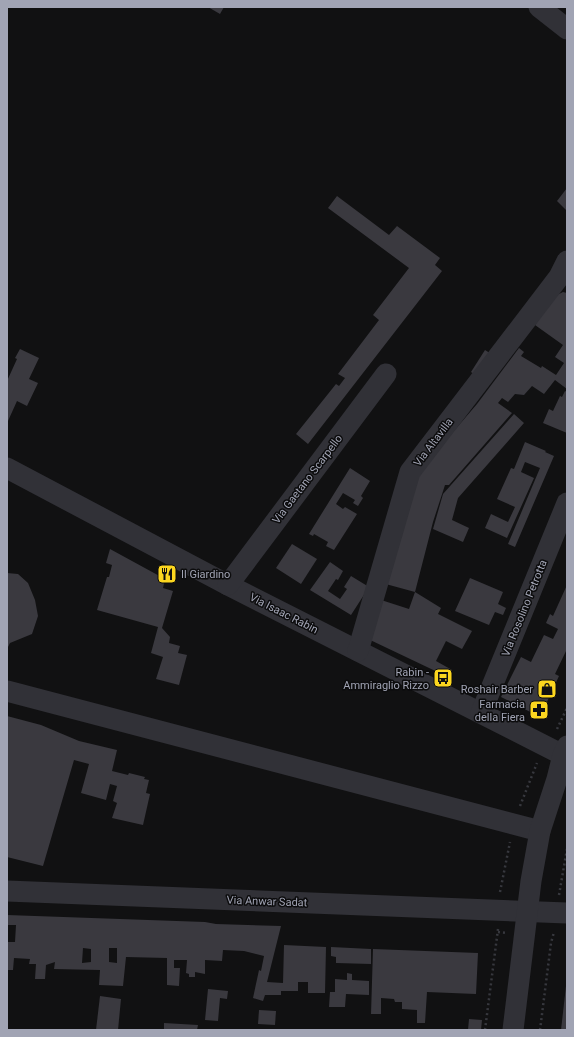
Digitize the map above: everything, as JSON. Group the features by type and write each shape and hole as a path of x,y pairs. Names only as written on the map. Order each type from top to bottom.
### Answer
{"street":[{"path":"539,7 567,29"},
{"name":"Via Altavilla","path":"358,651 410,472 559,277 567,261"},
{"name":"Via Gaetano Scarpello","path":"228,585 386,374"},
{"name":"Via Isaac Rabin","path":"7,468 228,585 481,713 566,752"},
{"name":"Via Rosolino Petrotta","path":"481,713 567,503"},
{"path":"7,691 540,831"},
{"path":"513,1030 531,881 540,831 566,752"},
{"path":"548,810 567,782"},
{"name":"Via Anwar Sadat","path":"7,891 562,913"}],"path":[{"path":"540,1030 552,938 562,913 558,895 567,849"}],"building":[{"path":"208,7 224,7 220,14"},
{"path":"567,188 567,211 557,201"},
{"path":"337,196 389,235 397,226 440,258 435,265 442,271 308,444 296,434 336,384 339,386 345,378 338,374 379,320 373,315 409,268 328,208"},
{"path":"563,292 567,293 567,389 555,380 544,394 532,386 524,395 515,394 508,402 502,398 498,403 512,413 449,485 445,485 433,522 415,592 382,583 409,488 441,446 477,404 519,348 524,352 521,356 541,368 542,366 556,375 564,363 555,357 563,345 535,325 555,296"},
{"path":"20,349 39,358 29,379 38,383 27,406 17,401 8,421 7,381 17,359 15,358"},
{"path":"485,350 496,357 481,379 471,372"},
{"path":"565,391 567,392 567,433 543,423 549,409 553,411 560,396 562,397"},
{"path":"514,414 524,423 458,498 452,520 469,528 463,542 433,529 443,494"},
{"path":"525,442 554,456 515,547 508,544 540,468 525,462 521,472 534,478 507,538 485,528 491,514 508,522 515,507 497,499 511,468 514,469"},
{"path":"350,468 370,481 361,496 363,498 358,506 353,503 355,500 343,493 336,504 343,509 345,507 357,514 334,550 326,546 328,542 314,534 313,536 309,534"},
{"path":"292,544 317,559 301,584 276,568"},
{"path":"110,549 165,579 163,588 173,591 162,628 170,637 169,643 180,646 178,653 187,655 179,685 156,679 163,657 151,653 158,627 97,610 112,565 106,563"},
{"path":"330,562 343,571 338,580 336,579 328,591 340,599 347,589 344,587 351,576 369,587 351,615 310,590"},
{"path":"7,573 18,574 28,583 35,600 38,616 32,634 10,643 7,649"},
{"path":"470,578 503,592 498,604 506,608 503,615 495,612 489,625 455,611"},
{"path":"567,585 567,649 555,674 559,676 540,717 501,697 521,657 531,662 544,635 553,639 558,629 546,623 550,614 553,616"},
{"path":"415,592 441,608 438,614 472,631 462,649 446,641 436,661 452,670 448,677 366,638 378,599 409,609"},
{"path":"7,716 41,725 79,741 117,750 112,771 128,775 129,773 145,777 144,779 149,780 146,793 150,794 143,825 112,818 117,803 113,801 117,786 110,784 106,800 81,793 89,764 74,760 43,866 7,857"},
{"path":"7,915 281,926 267,982 283,983 284,945 326,947 325,993 308,993 308,982 298,982 298,991 281,991 281,995 265,995 263,1001 253,998 259,970 261,971 264,956 244,951 223,950 222,961 205,960 205,974 195,972 195,977 189,977 189,974 186,973 187,960 174,960 174,968 180,968 179,986 167,985 167,958 126,957 123,986 99,985 100,970 54,969 55,962 46,965 45,979 35,979 36,964 29,964 30,959 14,958 13,970 7,970 7,942 15,942 16,925 7,925","holes":["83,948 91,949 91,962 82,963","109,948 117,948 117,963 109,962"]},
{"path":"331,947 371,949 371,964 336,963 336,957 331,956"},
{"path":"373,949 478,953 476,994 427,992 425,1023 417,1023 417,1010 402,1009 402,1002 395,1002 394,999 381,998 381,1014 371,1014"},
{"path":"347,973 352,974 352,980 369,981 369,995 346,994 345,1007 329,1007 330,992 335,992 335,979 347,980"},
{"path":"566,986 567,1030 561,1030"},
{"path":"208,989 228,991 227,999 220,998 218,1021 205,1020"},
{"path":"100,996 121,999 118,1030 96,1030"},
{"path":"259,1010 276,1011 275,1025 258,1024"},
{"path":"469,1019 482,1020 481,1030 468,1030"},
{"path":"164,1023 198,1025 197,1030 164,1030"}],"place":[{"name":"Il Giardino","path":"167,574"},
{"name":"Rabin - Ammiraglio Rizzo","path":"443,678"},
{"name":"Roshair Barber","path":"547,689"},
{"name":"Farmacia della Fiera","path":"539,710"}]}
